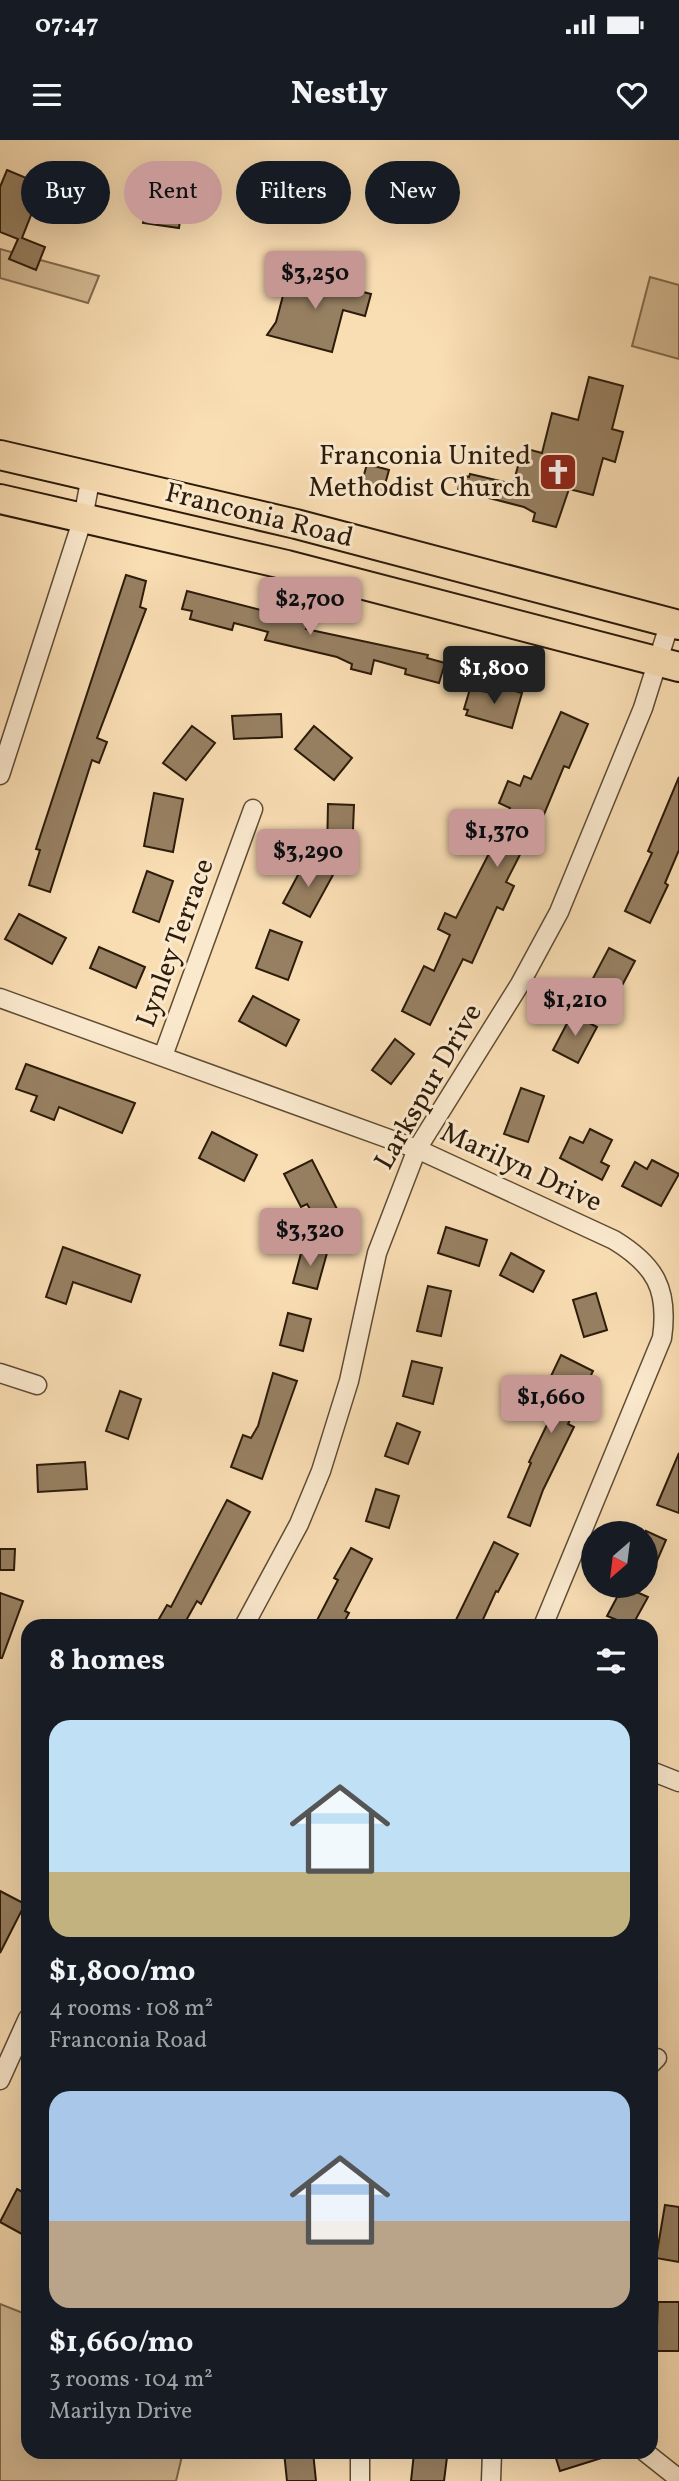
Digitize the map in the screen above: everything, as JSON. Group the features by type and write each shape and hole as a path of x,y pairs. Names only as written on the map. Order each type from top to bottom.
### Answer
{"main road":[{"name":"Franconia Road","path":"0,456 296,524 674,623"},
{"name":"Franconia Road","path":"0,499 287,565 668,665"}],"street":[{"path":"0,775 83,518 91,476"},
{"name":"Larkspur Drive","path":"248,1619 299,1524 321,1471 349,1381 377,1253 416,1149 520,984 559,912 643,708 668,665 674,623"},
{"name":"Lynley Terrace","path":"163,1056 253,809"},
{"name":"Marilyn Drive","path":"0,998 416,1149 614,1240 636,1253 647,1265 663,1297 665,1319 662,1338 546,1619"},
{"path":"0,1373 37,1385"},
{"path":"658,1774 679,1782"},
{"path":"0,2080 21,2034"},
{"path":"359,2459 360,2481"},
{"path":"491,2481 492,2459"},
{"path":"654,2459 679,2479"}],"shaded area":[{"path":"0,249 99,276 88,303 0,278"},
{"path":"650,277 679,285 679,359 632,346"},
{"path":"0,2304 21,2312 21,2459 181,2459 176,2481 0,2481"}],"building":[{"path":"7,170 21,176 21,224 28,224 22,238 45,247 36,270 9,259 18,239 0,232 0,187"},
{"path":"150,224 180,224 179,228"},
{"path":"289,273 371,294 365,316 343,310 332,352 267,335 276,322"},
{"name":"Franconia United Methodist Church","path":"589,377 623,386 612,429 623,432 615,462 603,458 593,495 569,489 556,527 533,521 535,513 524,507 458,490 461,475 469,477 470,474 513,484 523,448 542,453 552,413 578,420"},
{"path":"367,464 389,470 382,495 360,489"},
{"path":"126,575 146,581 140,607 146,609 97,738 107,742 99,763 92,760 50,892 29,885 40,850 36,849"},
{"path":"187,591 308,622 306,629 428,655 427,658 445,663 439,683 405,674 406,669 374,660 371,674 351,669 352,664 337,657 265,640 268,632 234,623 232,630 190,619 192,611 182,609"},
{"path":"495,685 522,693 512,728 466,715 468,710 464,709 470,689 493,693"},
{"path":"561,712 588,724 569,768 564,766 533,841 528,839 506,882 514,886 503,910 497,907 472,963 463,959 430,1025 402,1011 424,966 434,971 450,935 438,929 445,913 456,918 500,832 510,808 499,803 508,781 520,786 524,776 531,779"},
{"path":"281,714 282,737 234,739 232,716"},
{"path":"192,726 215,743 186,780 163,763"},
{"path":"314,726 352,758 334,780 295,749"},
{"path":"679,777 679,850 665,883 668,885 650,923 625,911 652,853 648,851"},
{"path":"154,793 183,799 173,852 144,846"},
{"path":"328,804 354,805 352,853 327,852"},
{"path":"306,860 333,875 310,917 283,903"},
{"path":"147,871 173,881 159,922 133,912"},
{"path":"19,914 66,938 52,964 5,939"},
{"path":"270,930 302,942 288,980 256,968"},
{"path":"99,947 145,967 136,988 90,968"},
{"path":"609,948 635,961 616,997 590,984"},
{"path":"253,996 299,1020 286,1046 239,1021"},
{"path":"572,1014 597,1027 578,1063 553,1050"},
{"path":"395,1039 414,1054 391,1084 372,1070"},
{"path":"26,1064 135,1103 122,1133 59,1107 54,1120 31,1111 37,1096 16,1089"},
{"path":"521,1088 544,1096 528,1142 504,1134"},
{"path":"590,1129 612,1140 601,1162 609,1166 602,1180 560,1158 570,1137 583,1143"},
{"path":"212,1132 257,1155 244,1181 199,1158"},
{"path":"312,1160 338,1211 317,1221 307,1204 301,1207 284,1174"},
{"path":"652,1160 679,1174 661,1206 622,1186 635,1162 647,1169"},
{"path":"446,1227 487,1240 479,1266 438,1253"},
{"path":"303,1246 327,1253 317,1289 293,1283"},
{"path":"63,1247 140,1275 131,1302 73,1282 66,1304 46,1297"},
{"path":"511,1253 544,1271 533,1292 500,1275"},
{"path":"428,1286 451,1291 441,1336 417,1331"},
{"path":"596,1293 607,1330 584,1337 573,1300"},
{"path":"288,1313 311,1319 303,1351 280,1345"},
{"path":"561,1355 593,1371 568,1424 574,1427 543,1490 530,1526 508,1517 531,1463 529,1462 557,1404 541,1397"},
{"path":"412,1361 442,1368 433,1404 403,1396"},
{"path":"273,1373 297,1381 262,1479 231,1467 243,1435 251,1438 258,1426"},
{"path":"120,1391 141,1399 128,1439 106,1431"},
{"path":"397,1423 420,1432 408,1464 385,1456"},
{"path":"679,1453 679,1513 657,1505"},
{"path":"85,1462 87,1489 38,1492 37,1465"},
{"path":"376,1489 399,1496 389,1528 366,1521"},
{"path":"227,1500 250,1512 201,1604 197,1601 187,1619 159,1619 167,1605 171,1607"},
{"path":"658,1536 666,1540 658,1558"},
{"path":"494,1542 518,1554 483,1619 456,1619"},
{"path":"351,1548 372,1559 345,1611 349,1613 346,1619 318,1619 338,1580 334,1578"},
{"path":"0,1549 15,1549 14,1570 0,1570"},
{"path":"0,1593 23,1601 2,1658 0,1658"},
{"path":"617,1598 647,1598 636,1619 614,1619 607,1616"},
{"path":"0,1891 21,1902 21,1912 0,1953"},
{"path":"17,2189 21,2191 21,2233 0,2222"},
{"path":"665,2205 679,2207 679,2262 658,2258"},
{"path":"658,2302 679,2302 679,2351 658,2351"},
{"path":"285,2459 314,2459 316,2481 287,2481"},
{"path":"413,2459 447,2459 444,2481 411,2481"},
{"path":"556,2459 598,2459 560,2471"}],"place":[{"name":"Franconia United Methodist Church","path":"558,472"}]}
